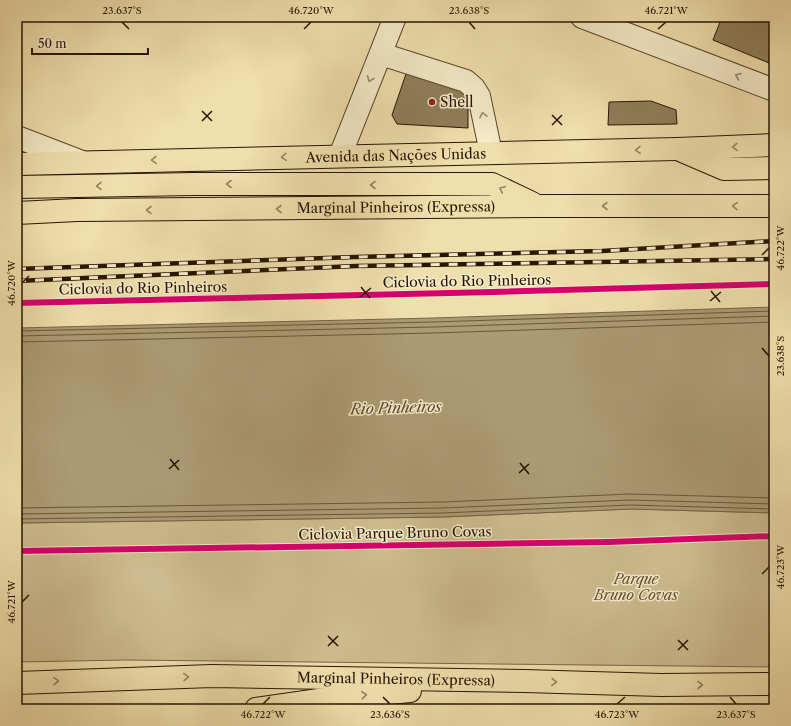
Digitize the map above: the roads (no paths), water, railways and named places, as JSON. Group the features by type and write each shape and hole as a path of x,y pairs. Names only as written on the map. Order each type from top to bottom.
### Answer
{"highway":[{"name":"Avenida das Nações Unidas","path":"17,164 491,154 774,145"},
{"path":"677,149 724,169 774,168"},
{"path":"17,187 194,184 492,184 537,206"},
{"name":"Marginal Pinheiros (Expressa)","path":"17,213 77,210 537,206 774,206"},
{"name":"Marginal Pinheiros (Expressa)","path":"17,683 212,676 524,681 661,685 774,684"},
{"path":"256,709 326,699 524,681"}],"street":[{"path":"340,156 395,17"},
{"path":"582,17 774,90"},
{"path":"381,54 466,81 477,93 491,154"},
{"path":"17,137 82,162"}],"water":[{"name":"Rio Pinheiros","path":"774,307 774,513 631,509 442,517 17,523 17,328 433,318"}],"railway":[{"path":"17,269 355,257 602,251 774,241"},
{"path":"17,281 356,266 774,259"}],"place":[{"name":"Shell","path":"432,102"}],"park label":[{"name":"Parque Bruno Covas","path":"636,588"}]}
